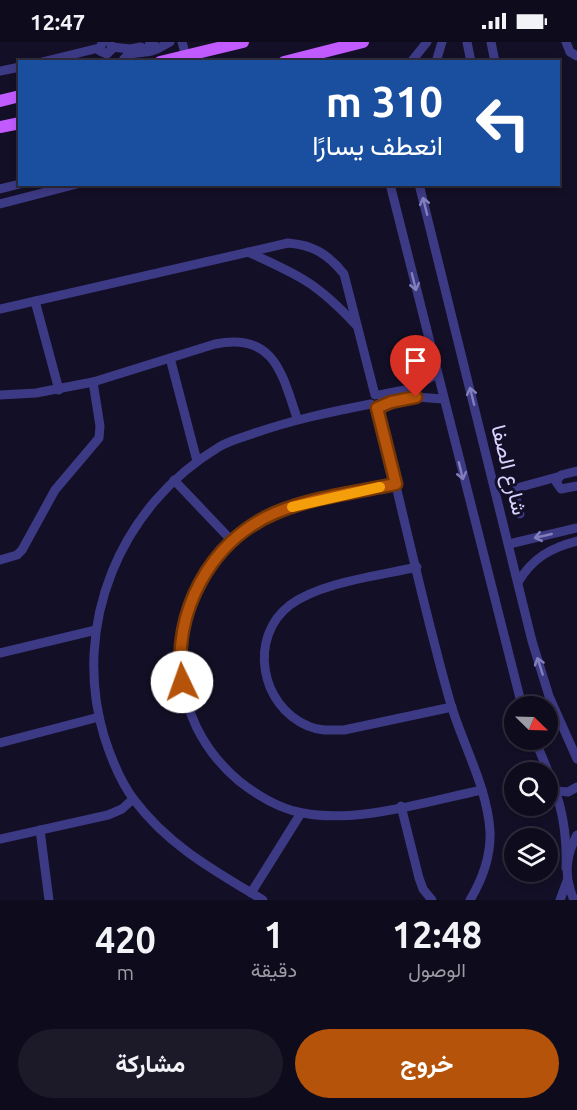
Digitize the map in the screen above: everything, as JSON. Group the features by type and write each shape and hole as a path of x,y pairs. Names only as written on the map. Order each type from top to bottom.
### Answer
{"main road":[{"path":"169,60 243,42"},
{"path":"292,60 363,42"},
{"path":"0,101 18,96"},
{"path":"0,127 18,123"}],"street":[{"path":"123,60 132,53 154,50 170,42"},
{"path":"182,42 186,56"},
{"path":"413,60 427,42"},
{"path":"437,60 442,42"},
{"path":"467,42 471,60"},
{"path":"491,42 495,60"},
{"path":"566,42 570,52 577,56"},
{"path":"52,60 125,45 148,45"},
{"path":"0,71 18,67"},
{"path":"0,189 18,184"},
{"path":"0,204 69,186"},
{"path":"390,186 519,696"},
{"name":"شارع الصفا","path":"420,186 532,641 549,696 577,759"},
{"path":"0,309 288,243 305,245 320,251 334,261 344,274 452,707 488,812 490,834 488,856 482,878 470,900"},
{"path":"248,252 309,280 358,327"},
{"path":"34,301 59,390"},
{"path":"0,394 59,390 230,341 245,342 272,357 281,369 297,418"},
{"path":"170,358 197,461"},
{"path":"377,402 410,389 437,374"},
{"path":"0,560 17,555 22,550 56,490 99,438 100,426 93,382"},
{"path":"263,900 186,853 157,828 133,799 111,759 99,717 93,673 96,630 103,596 125,544 150,505 174,480 221,445 297,418 377,402 416,397 443,399"},
{"path":"520,514 515,495 517,488 577,471"},
{"path":"557,477 556,484 559,488 577,486"},
{"path":"174,480 232,541"},
{"path":"396,484 298,505 252,526 232,541 203,577 187,614 180,646 184,694 203,741 221,766 261,797 300,813 348,817 482,790"},
{"path":"509,544 577,528"},
{"path":"518,582 533,562 546,551 577,541"},
{"path":"417,567 320,591 303,597 288,607 276,620 268,637 264,654 265,672 270,690 286,711 308,726 326,730 344,730 452,707"},
{"path":"0,653 96,630"},
{"path":"0,743 99,717"},
{"path":"558,791 568,792 577,787"},
{"path":"558,795 564,816 567,881 573,900"},
{"path":"0,839 108,815 122,809 133,799"},
{"path":"401,806 419,878 423,889 432,900"},
{"path":"251,893 300,813"},
{"path":"40,830 49,900"},
{"path":"566,868 570,847 577,835"},
{"path":"560,900 567,881"}],"slow traffic":[{"path":"292,507 380,487"}],"route":[{"path":"182,682 180,646 184,622 192,599 216,558 232,541 274,513 298,505 396,484 377,408 391,402 416,397"}]}
